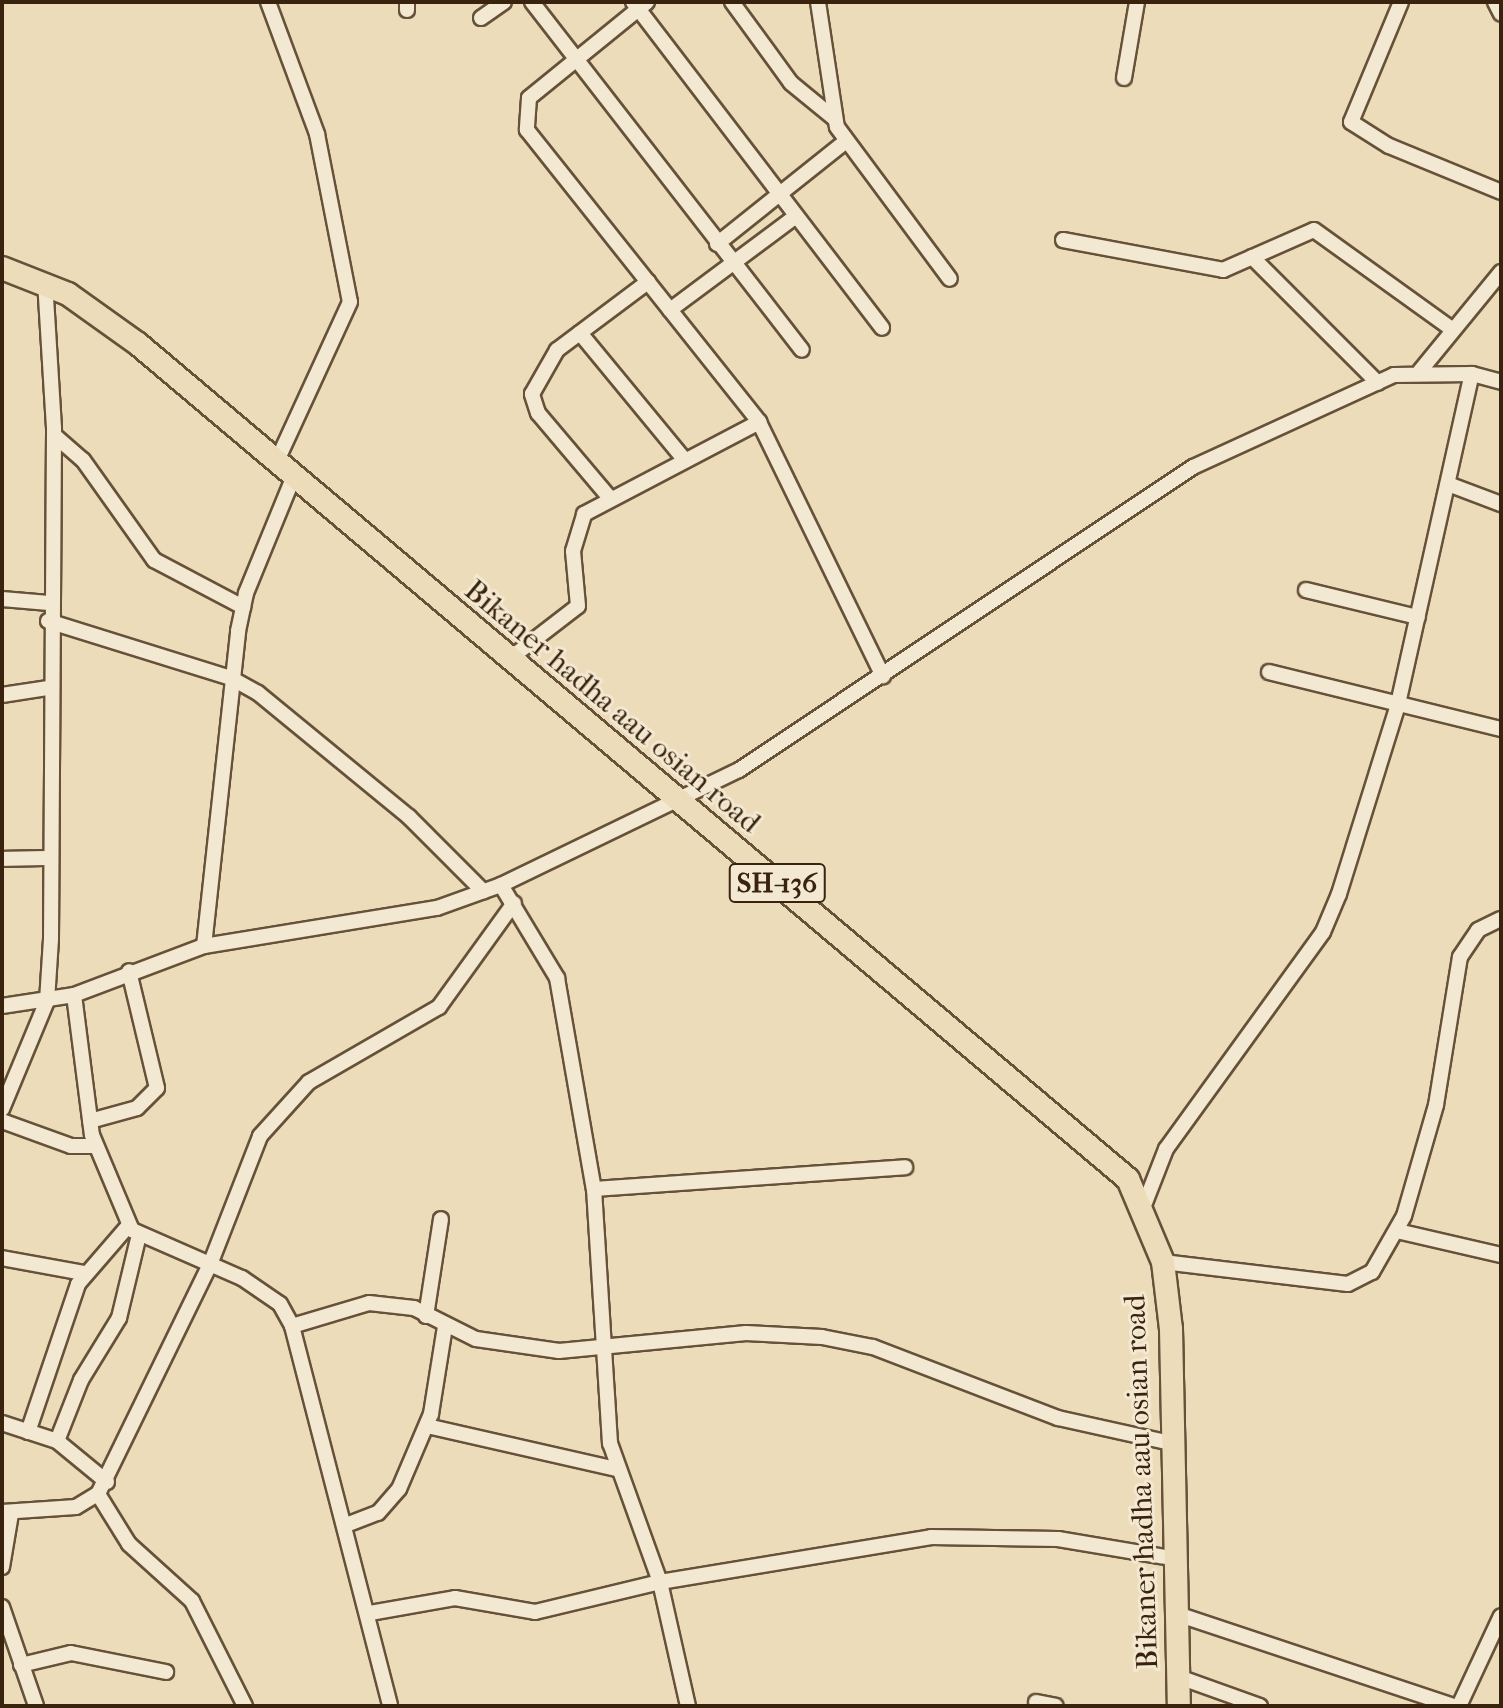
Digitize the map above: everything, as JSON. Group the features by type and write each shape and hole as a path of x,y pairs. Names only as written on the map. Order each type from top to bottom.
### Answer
{"main road":[{"name":"Bikaner hadha aau osian road","path":"2,268 45,281 108,321 508,660 1096,1147 1128,1179 1143,1208 1163,1262 1175,1444 1179,1706"}],"street":[{"path":"204,946 231,678 243,607 285,470 350,302 317,134 268,2"},
{"path":"481,18 504,2"},
{"path":"532,2 733,266 802,350"},
{"path":"732,2 791,83 835,119"},
{"path":"818,2 835,119 845,142 950,279"},
{"path":"1124,78 1137,2"},
{"path":"1401,2 1351,122 1389,146 1501,192"},
{"path":"1495,2 1501,14"},
{"path":"882,328 640,4 572,57 529,98 527,130 759,422 883,676"},
{"path":"717,244 845,142"},
{"path":"670,310 733,266 796,216"},
{"path":"1063,240 1206,269 1252,257 1314,230 1449,327"},
{"path":"1252,257 1378,383"},
{"path":"1420,371 1449,327 1501,272"},
{"path":"2,1109 47,1001 50,858 48,621 54,435 45,281"},
{"path":"609,497 533,406 541,368 580,333 648,282"},
{"path":"580,333 684,459"},
{"path":"2,1006 74,995 129,971 204,946 437,908 501,885 680,803 883,676 1127,504 1378,383 1420,371 1472,374 1501,382"},
{"path":"1143,1208 1166,1149 1323,932 1398,704 1472,374"},
{"path":"508,660 578,606 576,526 609,497 759,422"},
{"path":"54,435 83,460 154,560 243,607"},
{"path":"1448,484 1501,504"},
{"path":"1306,590 1418,617"},
{"path":"2,599 49,603"},
{"path":"48,621 231,678 409,817 483,891"},
{"path":"1269,672 1501,729"},
{"path":"2,695 48,688"},
{"path":"2,859 50,858"},
{"path":"501,885 557,978 594,1189 602,1345 616,1469 660,1582 688,1706"},
{"path":"2,1567 7,1513 76,1507 103,1488 211,1262 249,1156 282,1108 343,1059 439,1007 514,903"},
{"path":"1163,1262 1348,1284 1372,1272 1397,1231 1436,1105 1460,957 1478,930 1501,919"},
{"path":"90,1121 137,1108 157,1088 129,971"},
{"path":"57,1441 81,1380 119,1318 134,1230 95,1146 74,995"},
{"path":"2,1121 71,1146 95,1146"},
{"path":"594,1189 905,1167"},
{"path":"426,1316 441,1219"},
{"path":"134,1230 211,1262 280,1304 292,1326 370,1613 390,1706"},
{"path":"28,1432 84,1273 134,1230"},
{"path":"1397,1231 1501,1255"},
{"path":"2,1258 84,1273"},
{"path":"292,1326 353,1304 395,1304 445,1327 520,1348 602,1345 746,1333 822,1337 873,1347 1058,1418 1175,1444"},
{"path":"346,1525 388,1505 427,1426 445,1327"},
{"path":"2,1423 57,1441 103,1488 129,1544 192,1601 245,1706"},
{"path":"427,1426 616,1469"},
{"path":"370,1613 455,1598 535,1612 660,1582 931,1537 1058,1539 1177,1559"},
{"path":"2,1607 4,1624 36,1706"},
{"path":"1177,1614 1456,1706 1501,1616"},
{"path":"21,1665 71,1653 166,1672"},
{"path":"1179,1677 1260,1706"},
{"path":"1036,1702 1056,1706"}]}
